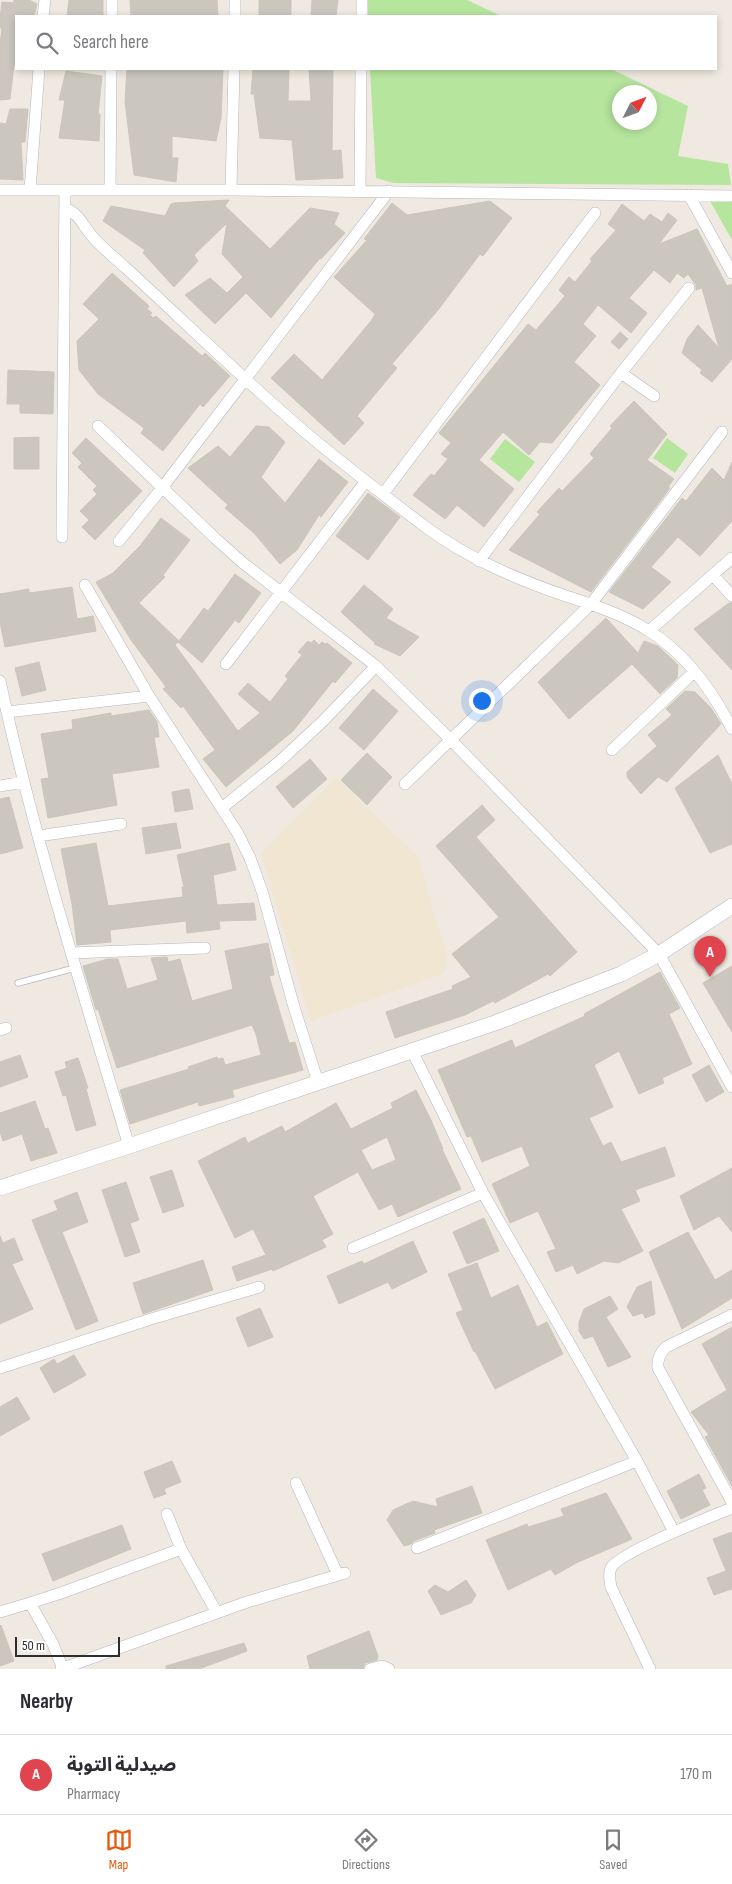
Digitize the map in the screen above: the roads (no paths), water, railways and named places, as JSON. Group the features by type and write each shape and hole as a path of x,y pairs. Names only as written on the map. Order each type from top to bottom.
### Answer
{"street":[{"path":"43,15 45,0"},
{"path":"112,0 112,15"},
{"path":"235,0 235,15"},
{"path":"362,0 362,15"},
{"path":"30,190 39,70"},
{"path":"110,190 111,70"},
{"path":"231,190 234,70"},
{"path":"360,191 361,70"},
{"path":"0,190 389,191 732,196"},
{"path":"62,537 65,191"},
{"path":"119,541 162,488 389,191"},
{"path":"689,195 732,272"},
{"path":"66,209 75,213 97,242 246,379 304,431 366,481 428,528 479,561 565,596 591,604 649,631 666,643 694,672 724,712 732,729"},
{"path":"384,494 595,213"},
{"path":"479,561 621,373 689,288"},
{"path":"621,373 654,396"},
{"path":"98,426 214,538 281,593 376,666 451,740 659,954 732,1087"},
{"path":"405,784 591,604 722,432"},
{"path":"226,664 366,481"},
{"path":"649,631 732,558"},
{"path":"713,574 732,596"},
{"path":"85,585 149,696 237,832 262,891 294,1007 318,1082"},
{"path":"222,808 280,761 376,666"},
{"path":"612,750 694,672"},
{"path":"0,681 23,782 75,968 129,1146"},
{"path":"7,712 149,696"},
{"path":"0,786 23,782"},
{"path":"38,836 121,824"},
{"path":"0,1188 494,1023 621,974 659,954 732,906"},
{"path":"71,953 205,948"},
{"path":"412,1051 483,1194 637,1461 674,1532"},
{"path":"353,1248 483,1194"},
{"path":"0,1368 151,1319 259,1287"},
{"path":"732,1315 666,1347 660,1354 658,1362 658,1368 732,1502"},
{"path":"416,1548 637,1461"},
{"path":"30,1602 53,1644 62,1669 217,1613 341,1574 296,1483"},
{"path":"650,1669 611,1587 609,1575 611,1568 619,1559 674,1532 732,1508"},
{"path":"167,1514 181,1549 217,1613"},
{"path":"0,1612 61,1593 181,1549"},
{"path":"370,1669 382,1666 389,1669"}],"lane":[{"path":"18,983 75,968"}],"place":[{"name":"صيدلية التوبة","path":"710,977"}]}
